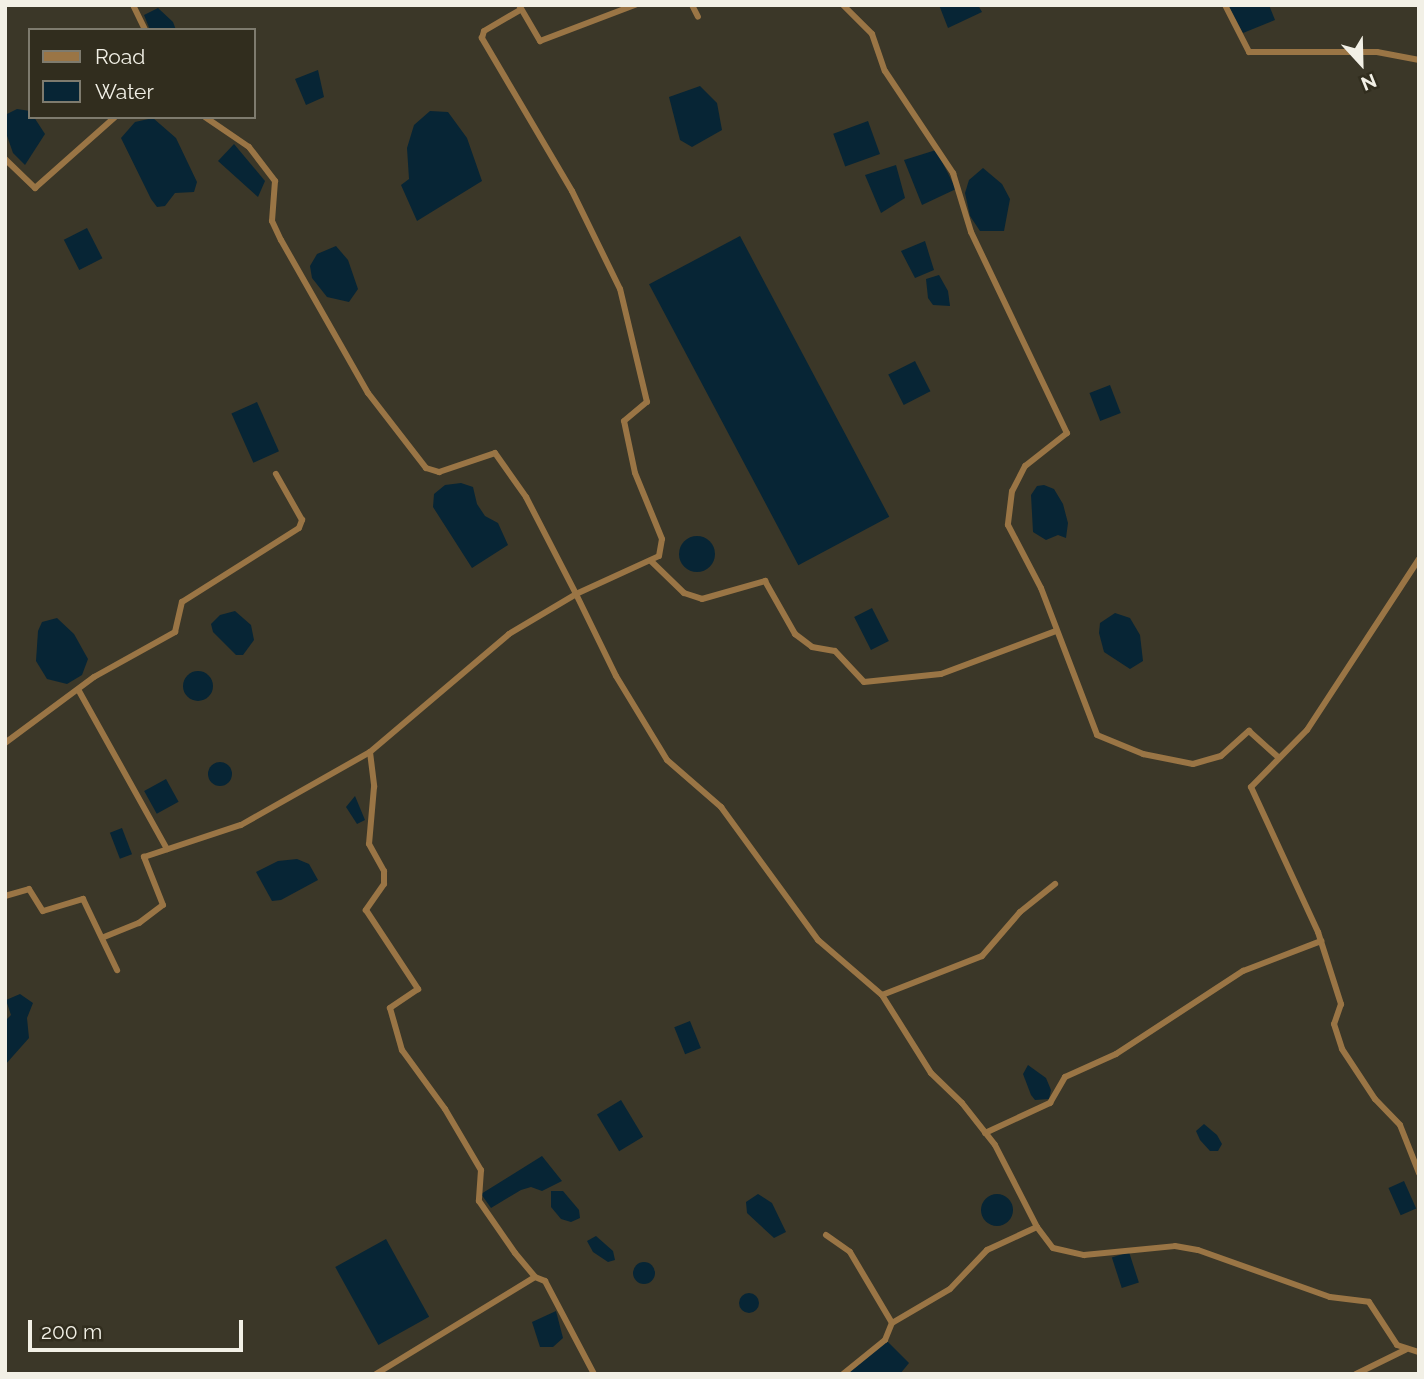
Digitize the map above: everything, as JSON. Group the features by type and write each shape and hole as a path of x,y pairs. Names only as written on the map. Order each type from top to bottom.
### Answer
{"street":[{"path":"133,5 144,28"},
{"path":"104,937 139,923 161,908 143,861 148,855 241,825 370,752 509,634 576,594 659,556 662,539 635,473 624,421 647,402 620,289 572,191 482,38 484,31 519,8 540,41 635,5"},
{"path":"692,5 698,17"},
{"path":"843,5 872,34 885,71 953,173 971,232 1067,433 1025,466 1012,491 1008,516 1101,738 1193,764 1221,756 1249,732 1278,757"},
{"path":"1225,5 1249,52 1377,52 1419,60"},
{"path":"5,159 35,188 114,119"},
{"path":"208,119 249,147 275,181 272,221 368,393 426,468 439,472 495,453 526,497 622,687 667,760 721,807 818,940 882,995 931,1073 985,1133 1012,1174 1037,1227 1053,1248 1084,1255 1175,1247 1330,1297 1369,1302 1405,1350"},
{"path":"5,743 79,691 175,632 178,608 193,593 299,528 302,520 276,474"},
{"path":"1419,559 1307,730 1251,787 1321,941 1341,1004 1334,1024 1337,1037 1360,1079 1400,1125 1419,1173"},
{"path":"651,561 684,593 702,599 765,581 795,634 812,647 835,651 864,682 941,674 1056,631"},
{"path":"79,691 167,849"},
{"path":"370,752 369,844 384,871 384,884 366,910 418,989 390,1008 402,1051 446,1110 481,1170 479,1201 535,1277 545,1281 594,1374"},
{"path":"882,995 982,956 1020,912 1055,884"},
{"path":"5,896 29,889 43,911 83,899 104,937 117,970"},
{"path":"985,1133 1050,1103 1065,1077 1116,1054 1243,971 1321,941"},
{"path":"843,1374 885,1340 892,1324 950,1289 999,1241 1037,1227"},
{"path":"826,1235 850,1252 892,1324"},
{"path":"376,1374 535,1277"},
{"path":"1356,1374 1405,1350 1419,1352"}],"water":[{"path":"939,5 978,5 982,12 948,28"},
{"path":"1228,5 1269,5 1275,20 1243,33"},
{"path":"158,8 173,22 175,28 149,28 144,15"},
{"path":"318,70 324,97 306,105 295,79"},
{"path":"700,86 717,103 722,130 692,147 680,140 669,97"},
{"path":"17,109 28,111 28,119 35,119 45,134 25,165 13,153 5,130 7,114"},
{"path":"430,111 448,112 467,138 482,181 417,221 401,185 409,179 407,148 414,125"},
{"path":"154,119 176,138 197,182 194,192 175,193 165,206 157,207 121,138 135,122"},
{"path":"868,121 880,154 845,167 833,134"},
{"path":"234,144 265,181 258,197 218,161"},
{"path":"936,150 956,189 922,205 904,160"},
{"path":"896,165 905,198 881,213 865,175"},
{"path":"983,168 1002,184 1010,199 1004,231 980,231 970,216 965,193 969,180"},
{"path":"87,228 102,258 79,270 64,240"},
{"path":"740,236 889,517 798,565 649,284"},
{"path":"925,241 934,270 915,278 901,251"},
{"path":"336,246 348,260 358,289 349,302 327,297 312,278 310,266 317,254"},
{"path":"939,275 948,291 950,306 933,305 928,298 926,279"},
{"path":"915,361 930,391 904,405 888,375"},
{"path":"1110,385 1121,413 1100,421 1089,393"},
{"path":"257,402 279,451 253,463 231,413"},
{"path":"461,483 473,487 477,504 485,516 498,523 508,545 472,568 433,507 434,494 445,485"},
{"path":"1044,485 1054,489 1063,504 1068,523 1066,538 1058,535 1046,540 1033,532 1031,495 1037,486"},
{"path":"697,536 710,541 715,554 710,567 697,572 684,567 679,554 684,541"},
{"path":"872,608 889,641 871,650 854,617"},
{"path":"235,611 251,625 254,640 243,655 236,655 213,632 211,624 220,615"},
{"path":"1115,613 1130,618 1140,635 1143,661 1130,669 1104,652 1099,633 1100,623"},
{"path":"57,618 74,634 88,659 82,675 67,684 47,679 36,661 38,631 42,622"},
{"path":"198,671 204,672 212,680 212,692 204,700 198,701 192,700 184,692 183,686 184,680 192,672"},
{"path":"220,762 229,765 232,774 229,783 220,786 211,783 208,774 211,765"},
{"path":"166,779 179,802 157,814 144,791"},
{"path":"355,796 365,820 357,824 346,807"},
{"path":"122,828 132,854 120,859 110,833"},
{"path":"297,859 309,864 318,880 281,900 272,901 256,872 278,861"},
{"path":"20,994 33,1003 27,1018 29,1038 5,1065 5,1021 11,1015 6,1000"},
{"path":"690,1021 701,1048 685,1054 674,1027"},
{"path":"1028,1065 1046,1078 1051,1090 1049,1099 1035,1100 1031,1095 1023,1074"},
{"path":"621,1100 643,1137 619,1151 597,1114"},
{"path":"1204,1124 1217,1135 1222,1144 1218,1151 1210,1151 1200,1140 1196,1131"},
{"path":"542,1156 562,1181 542,1191 531,1187 521,1190 491,1208 481,1194"},
{"path":"1404,1181 1416,1208 1401,1215 1388,1188"},
{"path":"551,1191 563,1191 579,1210 580,1218 571,1222 561,1219 551,1207"},
{"path":"758,1194 772,1203 786,1232 774,1238 747,1213 746,1202"},
{"path":"997,1194 1008,1199 1013,1210 1008,1221 997,1226 986,1221 981,1210 986,1199"},
{"path":"596,1236 613,1251 615,1260 608,1262 593,1252 587,1241"},
{"path":"386,1239 429,1317 378,1345 335,1267"},
{"path":"1129,1252 1139,1282 1122,1288 1112,1258"},
{"path":"644,1262 652,1265 655,1273 652,1281 644,1284 636,1281 633,1273 636,1265"},
{"path":"749,1293 756,1296 759,1303 756,1310 749,1313 742,1310 739,1303 742,1296"},
{"path":"556,1311 563,1338 553,1347 540,1347 532,1322"},
{"path":"887,1341 909,1363 900,1374 845,1374"}]}
